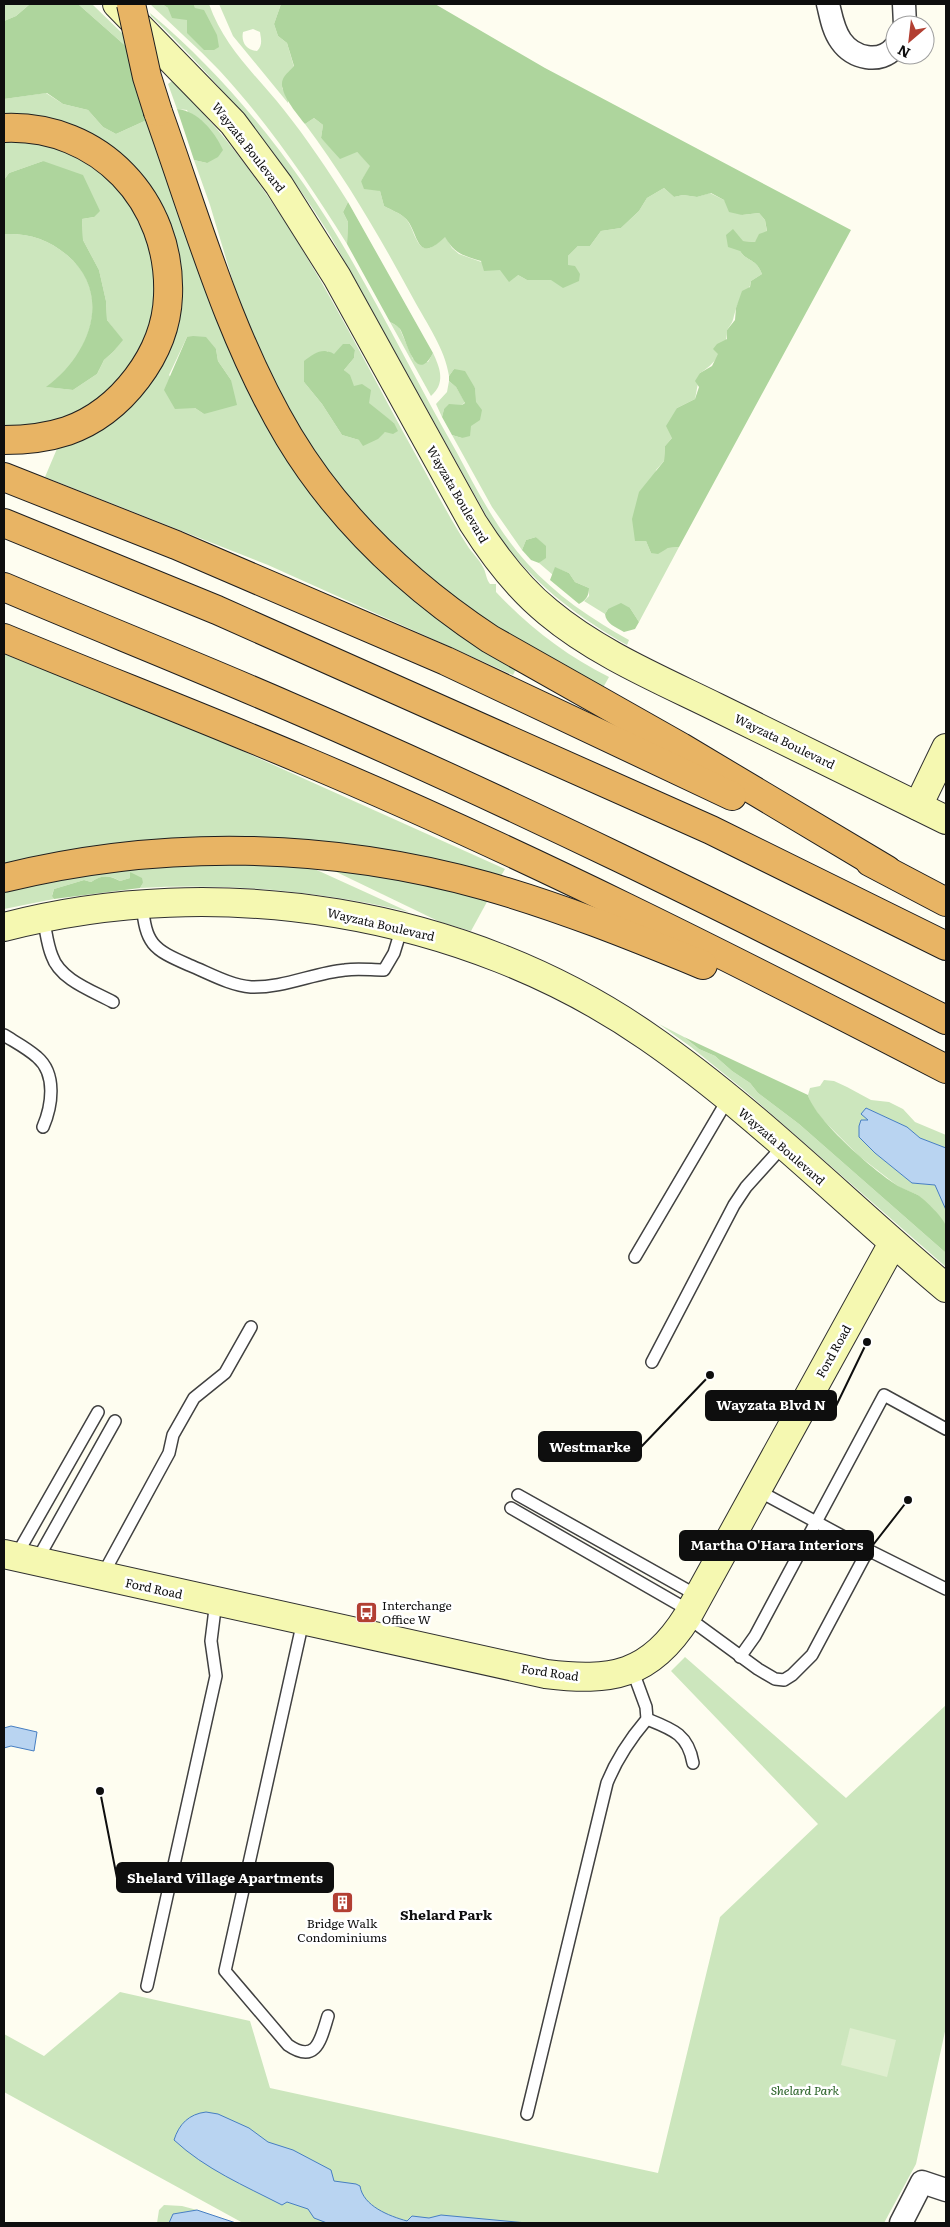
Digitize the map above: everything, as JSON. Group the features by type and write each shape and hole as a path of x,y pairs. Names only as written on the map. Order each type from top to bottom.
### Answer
{"highway":[{"path":"131,4 158,112 234,322 262,386 286,432 308,466 373,546 410,580 460,619 490,639 681,746 887,870 946,902"},
{"path":"4,128 34,129 58,135 78,142 99,154 128,180 150,211 159,231 168,272 168,296 165,319 151,356 126,391 107,409 68,431 43,438 4,440"},
{"path":"4,476 176,545 437,657 593,729 887,870"},
{"path":"4,522 217,610 712,830 946,946"},
{"path":"4,587 287,705 406,758 806,949 946,1020"},
{"path":"4,638 304,760 459,830 710,950 946,1069"},
{"path":"4,878 107,858 211,850 293,852 346,857 443,875 504,892 634,937 781,999 946,1077"}],"street":[{"name":"Wayzata Boulevard","path":"117,4 233,123 279,185 337,277 473,523 490,550 524,590 569,628 592,643 664,681 946,820"},
{"path":"828,4 833,25 840,41 853,53 867,58 879,58 885,55"},
{"path":"918,806 946,748"},
{"name":"Wayzata Boulevard","path":"4,927 102,908 142,904 198,902 271,904 337,913 402,927 485,953 571,991 647,1036 728,1099 946,1288"},
{"name":"Ford Road","path":"19,1558 546,1674 593,1677 632,1669 660,1652 670,1643 692,1608 893,1242"},
{"path":"901,2223 922,2182 946,2190"}],"lane":[{"path":"142,904 145,930 156,948 172,958 233,984 250,987 345,970 384,970 394,953 402,927"},
{"path":"43,918 52,956 57,966 68,976 114,1002"},
{"path":"4,1036 38,1058 44,1066 51,1087 50,1112 42,1127"},
{"path":"635,1257 728,1099"},
{"path":"652,1362 734,1205 746,1188 783,1146"},
{"path":"102,1576 169,1453 173,1435 194,1398 225,1373 251,1327"},
{"path":"740,1657 755,1636 884,1395 946,1428"},
{"path":"19,1558 98,1412"},
{"path":"19,1558 114,1421"},
{"path":"757,1490 946,1590"},
{"path":"518,1495 692,1608 740,1657 775,1679 784,1680 792,1675 812,1655 868,1550"},
{"path":"511,1508 692,1608"},
{"path":"146,1986 216,1676 211,1641 216,1601"},
{"path":"303,1621 225,1970 288,2045 295,2050 307,2053 315,2049 320,2041 328,2016"},
{"path":"632,1669 646,1707 648,1719"},
{"path":"648,1719 669,1728 684,1739 690,1749 693,1763"},
{"path":"527,2114 607,1783 615,1764 629,1740 648,1719"}],"green space":[{"path":"4,4 30,4 16,16 4,21"},
{"path":"30,4 78,4 129,49 149,119 116,134 103,127 88,110 63,104 47,93 4,99 4,21 16,16"},
{"path":"78,4 92,4 126,37 129,49"},
{"path":"150,4 162,4 168,8 195,8 194,4 209,4 223,34 232,47 301,132 348,202 343,212 348,222 347,244 303,176 237,90 194,45"},
{"path":"162,4 194,4 195,8 204,10 217,35 219,47 214,50 204,50 187,33 187,20 172,18 168,8"},
{"path":"219,4 281,4 274,24 278,36 287,43 294,67 282,88 288,103 233,36","holes":["253,29 260,32 261,44 259,49 257,51 247,47 244,42 243,32"]},
{"path":"281,4 435,4 545,68 851,230 679,547 668,548 658,554 651,553 646,541 635,541 632,519 639,492 664,461 665,446 672,438 666,426 677,408 695,399 699,387 695,381 700,373 712,366 718,354 713,349 717,344 727,339 727,330 735,320 736,308 742,291 750,287 751,281 762,274 757,265 740,251 728,247 726,235 733,229 743,241 755,242 759,234 767,231 765,220 759,213 742,215 729,212 724,200 711,193 697,197 683,195 674,197 664,188 647,198 639,211 621,228 601,231 590,246 578,246 568,256 568,265 575,266 580,274 579,281 563,288 551,280 527,280 518,275 509,282 500,270 484,271 481,261 460,253 452,247 445,237 435,245 428,248 423,247 419,243 410,223 398,213 384,206 380,191 364,189 361,181 370,166 357,152 340,159 321,138 323,125 314,118 305,124 289,103 282,84 284,77 294,66 287,43 278,36 274,24"},
{"path":"150,13 209,68 236,97 262,128 310,193 365,284 480,495 506,537 527,563 550,586 601,624 629,640 627,645 589,621 555,596 524,567 496,533 331,237 291,177 248,121"},
{"path":"172,81 211,122 246,166 278,212 336,308 441,501 467,545 484,569 490,584 496,584 496,592 521,617 548,639 577,659 609,677 600,693 513,645 372,533 289,418 242,312 210,205 194,160 207,163 187,110 177,109 168,84","holes":["350,344 355,350 354,358 344,370 362,398 394,423 385,432 359,440 342,435 322,404 304,382 327,351 333,355"]},
{"path":"46,93 63,104 88,110 103,127 116,134 149,119 284,445 517,667 513,675 268,565 45,477 59,444 162,356 149,189 4,119 4,99","holes":["187,337 216,349 218,361 231,380 204,414 195,408 169,375"]},
{"path":"177,109 192,114 205,123 223,150 218,157 207,163 194,160"},
{"path":"314,118 323,125 321,138 329,146 357,152 371,166 361,181 380,191 384,206 405,218 423,247 428,248 435,245 445,236 452,248 459,254 527,280 551,280 568,265 568,256 578,246 590,246 601,231 621,228 639,211 647,198 664,188 674,197 683,195 697,197 710,193 724,200 742,215 759,213 765,220 767,232 755,242 743,241 740,251 757,265 762,274 751,281 749,289 737,305 732,322 727,330 723,349 715,360 700,373 695,399 677,408 672,438 665,446 664,461 656,470 646,541 651,553 679,547 639,622 630,608 608,609 605,614 584,601 589,596 589,588 575,582 569,573 556,568 553,575 539,563 546,557 546,547 536,537 526,540 522,550 492,507 452,435 462,438 469,427 475,402 475,388 454,369 449,376 444,356 435,337 389,255 349,188 305,124"},
{"path":"4,139 55,144 105,170 149,231 158,299 143,352 108,396 56,425 4,431 4,234 38,238 60,249 80,268 88,283 92,299 89,331 73,361 62,375 47,387 73,390 97,374 104,360 122,340 107,320 106,301 99,270 83,240 82,219 94,217 43,161 9,173 4,180"},
{"path":"43,161 83,175 100,211 94,217 82,219 83,240 99,270 106,301 107,320 123,340 104,360 97,374 73,390 46,387 74,359 84,342 90,324 92,306 90,288 81,271 60,249 38,238 4,234 4,180 9,173"},
{"path":"348,202 433,353 427,362 422,365 413,358 400,329 390,322 347,244 348,222 343,212"},
{"path":"390,322 399,327 413,359 428,362 433,353 438,364 440,381 436,391 431,396"},
{"path":"187,337 206,337 216,349 218,361 231,380 237,405 204,414 195,408 175,409 164,390"},
{"path":"343,344 350,344 355,350 354,358 344,370 350,375 354,386 362,384 371,390 369,403 394,423 398,431 393,434 385,432 378,439 363,446 359,440 342,435 322,404 304,382 304,361 322,351 334,354"},
{"path":"454,369 465,371 475,388 476,402 482,410 480,420 471,426 470,436 462,438 452,435 442,417 444,409 449,404 462,405 465,403 456,387 449,381 449,376"},
{"path":"449,381 456,387 465,402 462,405 444,409 442,417 436,404 447,392"},
{"path":"536,537 546,546 546,558 539,563 531,560 522,550 526,540"},
{"path":"555,567 569,573 575,582 589,588 588,596 584,601 579,604 550,580"},
{"path":"621,603 630,608 639,622 635,629 624,632 607,620 605,614 608,609"},
{"path":"4,654 209,736 505,869 498,881 382,854 4,868"},
{"path":"200,864 308,866 409,912 342,899 275,890 208,887 140,888 143,883 130,872 130,878 120,881 105,877 91,882 84,880 54,889 52,895 54,899 4,909 4,890 83,874"},
{"path":"326,867 391,876 488,900 471,931 440,922"},
{"path":"130,872 142,878 143,883 140,888 54,899 52,896 54,889 84,880 91,882 105,877 120,881 130,878"},
{"path":"659,1024 684,1037 699,1049 715,1056 750,1083 758,1093 799,1124 946,1253 946,1267 744,1090"},
{"path":"684,1037 808,1095 822,1118 848,1146 877,1171 900,1187 918,1195 938,1214 947,1229 946,1253 799,1124 758,1093 750,1083 715,1056 699,1049"},
{"path":"824,1080 834,1081 871,1100 889,1102 903,1109 915,1122 946,1135 946,1148 920,1138 907,1127 866,1108 875,1153 912,1183 935,1185 946,1210 946,1226 918,1195 899,1187 859,1156 823,1120 811,1104 808,1095 810,1088 820,1086"},
{"name":"Shelard Park","path":"685,1657 846,1798 946,1705 946,2027 916,2164 884,2223 243,2223 4,2092 4,2034 44,2056 120,1992 250,2021 270,2088 658,2173 720,1917 818,1824 671,1671"},
{"path":"850,2028 896,2040 887,2077 841,2065"},
{"path":"164,2205 182,2206 197,2210 173,2214 169,2223 157,2223 159,2210"}],"water":[{"path":"866,1108 907,1127 920,1138 946,1148 946,1210 935,1185 912,1183 875,1153 859,1137 861,1120 868,1120 861,1114"},
{"path":"11,1726 37,1732 34,1751 11,1746 4,1748 4,1728"},
{"path":"206,2112 218,2114 249,2128 268,2142 293,2150 331,2170 334,2181 360,2186 362,2193 371,2205 400,2219 407,2221 412,2216 429,2218 441,2215 527,2223 327,2223 314,2218 308,2209 287,2202 282,2205 226,2176 199,2160 174,2140 185,2121 195,2115"},
{"path":"197,2210 236,2223 169,2223 173,2214"}],"place":[{"name":"Wayzata Blvd N","path":"867,1342"},
{"name":"Westmarke","path":"710,1375"},
{"name":"Martha O'Hara Interiors","path":"908,1500"},
{"name":"Interchange Office W","path":"366,1612"},
{"name":"Shelard Village Apartments","path":"100,1791"},
{"name":"Bridge Walk Condominiums","path":"342,1902"}],"district":[{"name":"Shelard Park","path":"446,1914"}]}
